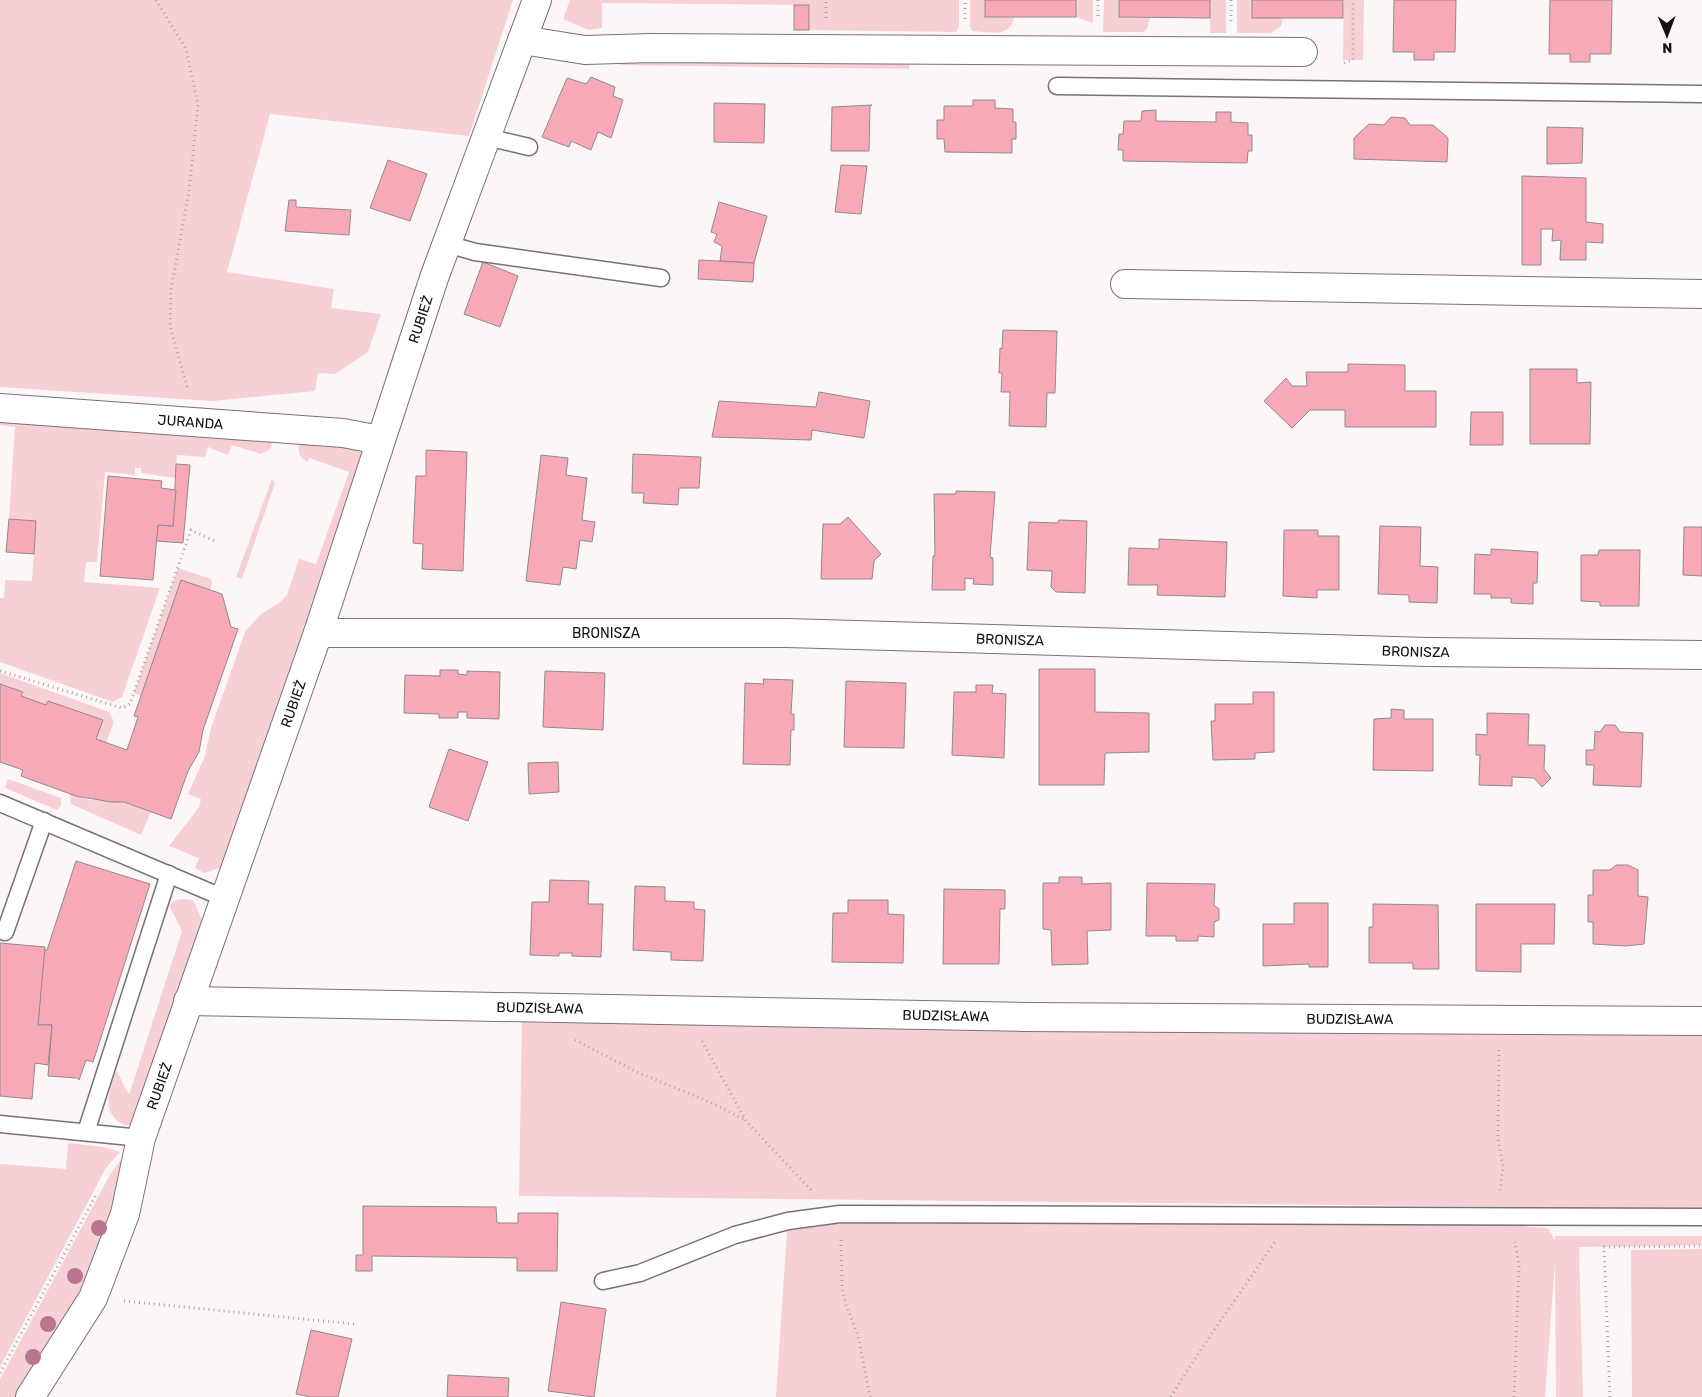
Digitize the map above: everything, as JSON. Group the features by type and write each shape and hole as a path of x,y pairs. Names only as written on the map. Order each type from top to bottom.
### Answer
{"street":[{"name":"RUBIEŻ","path":"30,1397 93,1298 125,1214 141,1138 318,633 380,440 447,244 537,0"},
{"path":"522,40 586,50 650,48 1304,52"},
{"path":"1125,284 1702,294"},
{"name":"JURANDA","path":"0,408 343,433 380,440"},
{"name":"BRONISZA","path":"318,633 787,633 1428,652 1702,655"},
{"name":"BUDZISŁAWA","path":"188,1000 1025,1017 1702,1021"}],"lane":[{"path":"1058,86 1702,94"},
{"path":"487,137 530,147"},
{"path":"447,244 475,252 661,278"},
{"path":"0,803 224,898"},
{"path":"5,932 44,821"},
{"path":"86,1132 169,874"},
{"path":"0,1124 141,1138"},
{"path":"603,1281 640,1273 735,1235 788,1222 840,1214 1510,1218 1702,1217"}],"path":[{"path":"156,0 186,49 198,104 189,191 171,290 170,326 198,423"},
{"path":"1098,0 1098,6"},
{"path":"1231,0 1231,8"},
{"path":"1353,60 1354,0"},
{"path":"0,671 122,708 130,704 191,530 215,540"},
{"path":"540,1008 577,1042 639,1073 712,1103 746,1121"},
{"path":"685,1010 746,1121 804,1184 840,1214 842,1287 846,1306 858,1335 870,1397"},
{"path":"1500,1020 1498,1140 1503,1166 1500,1191 1510,1218 1519,1266 1514,1397"},
{"path":"0,1373 97,1193"},
{"path":"1170,1397 1195,1356 1244,1290 1291,1216"},
{"path":"1610,1397 1604,1247 1702,1246"},
{"path":"93,1298 354,1324"}],"shaded area":[{"path":"0,0 513,0 469,136 270,114 227,272 334,289 331,308 381,314 368,352 335,374 318,373 315,391 212,401 0,387"},
{"path":"570,0 959,0 959,27 956,32 809,30 809,5 602,3 602,28 588,30 563,19"},
{"path":"970,0 985,0 1014,17 1012,24 1004,31 992,33 972,31 970,27"},
{"path":"1076,0 1093,0 1093,23 1076,17"},
{"path":"1104,0 1119,0 1119,17 1150,18 1147,29 1143,32 1103,32"},
{"path":"1210,0 1226,0 1226,33 1210,33"},
{"path":"1237,0 1252,0 1253,18 1283,18 1281,26 1271,33 1237,33"},
{"path":"1344,0 1364,0 1363,60 1343,60"},
{"path":"647,57 910,58 909,69 619,65"},
{"path":"0,418 269,439 272,445 269,450 261,454 232,445 228,455 208,447 205,457 177,455 175,478 141,473 141,468 135,468 135,475 105,472 97,562 86,562 84,582 160,588 122,697 113,702 0,662 0,598 4,598 5,580 32,581 36,521 9,519 15,427 0,425"},
{"path":"299,441 355,446 367,461 223,867 204,873 195,868 199,858 169,846 199,807 201,799 188,794 205,756 211,728 245,632 260,615 287,595 299,559 316,564 349,472 309,458 308,462 299,453"},
{"path":"272,479 275,483 242,579 236,577"},
{"path":"178,568 211,579 210,590 181,580 141,696 134,693"},
{"path":"0,673 109,712 114,722 106,743 96,739 103,720 48,701 46,705 21,696 23,692 0,684"},
{"path":"8,779 61,798 61,806 57,810 5,788"},
{"path":"70,793 90,800 124,802 151,811 141,835 71,804"},
{"path":"176,900 193,900 204,924 139,1122 126,1126 112,1115 109,1102 111,1086 116,1070 129,1095 182,931 169,905"},
{"path":"522,1020 1702,1036 1702,1209 519,1196"},
{"path":"68,1143 104,1147 120,1152 106,1168 0,1367 0,1164 66,1169"},
{"path":"124,1156 126,1158 106,1230 80,1290 18,1397 0,1397 0,1379 111,1173"},
{"path":"1458,1221 1548,1228 1555,1240 1555,1236 1702,1236 1702,1245 1579,1247 1583,1397 1556,1397 1555,1262 1545,1397 776,1397 787,1231 833,1224"},
{"path":"1702,1249 1702,1397 1632,1397 1631,1250"}],"building":[{"path":"985,0 1076,0 1076,17 985,17"},
{"path":"1119,0 1210,0 1210,18 1119,17"},
{"path":"1252,0 1343,0 1343,18 1252,18"},
{"path":"1394,0 1456,0 1455,52 1434,52 1434,60 1414,60 1414,52 1393,52"},
{"path":"1550,0 1612,0 1611,54 1590,54 1590,62 1570,62 1570,54 1549,54"},
{"path":"794,5 809,5 809,30 794,30"},
{"path":"591,77 615,87 613,96 623,100 611,138 598,132 591,150 571,141 569,147 542,137 567,78 586,84"},
{"path":"973,100 995,100 995,108 1013,109 1013,122 1016,122 1016,139 1012,139 1012,153 945,152 944,139 937,139 937,120 944,120 944,106 973,106"},
{"path":"714,103 765,104 764,143 714,142"},
{"path":"872,105 870,106 869,151 831,151 832,107"},
{"path":"1156,110 1156,121 1216,122 1216,112 1231,112 1231,122 1248,123 1248,135 1252,135 1252,151 1248,151 1247,163 1123,161 1123,150 1118,150 1119,134 1123,134 1124,121 1141,121 1142,111"},
{"path":"1391,117 1405,118 1410,125 1433,125 1448,138 1447,162 1354,159 1354,138 1369,124 1384,125"},
{"path":"1547,127 1583,128 1582,163 1547,164"},
{"path":"388,160 427,174 410,221 370,208"},
{"path":"841,165 867,166 861,214 835,212"},
{"path":"1522,176 1586,178 1586,222 1603,224 1603,243 1586,242 1586,260 1560,260 1561,240 1552,241 1553,229 1541,229 1541,265 1522,265"},
{"path":"289,200 296,200 296,207 351,210 349,235 285,231"},
{"path":"719,202 767,216 754,263 720,261 722,246 714,242 717,234 711,232"},
{"path":"699,260 754,263 753,282 698,279"},
{"path":"483,262 518,276 500,327 464,314"},
{"path":"1003,330 1057,331 1055,393 1047,393 1046,427 1009,426 1010,392 1001,392 1002,373 999,373"},
{"path":"1348,364 1405,365 1405,391 1436,391 1436,427 1345,427 1345,410 1310,410 1292,428 1264,401 1286,378 1292,386 1307,386 1306,372 1348,372"},
{"path":"1530,369 1577,369 1577,383 1591,382 1590,444 1530,444"},
{"path":"819,392 870,401 864,438 812,430 811,440 712,437 719,401 816,407"},
{"path":"1471,412 1503,412 1503,445 1470,445"},
{"path":"426,450 467,452 463,571 422,569 423,544 413,543 416,476 426,476"},
{"path":"633,454 701,457 699,488 679,488 678,505 643,503 644,493 632,493"},
{"path":"541,455 568,458 566,475 587,478 582,520 595,522 592,542 580,540 576,569 563,567 560,585 526,581"},
{"path":"176,464 190,465 183,543 156,541 158,525 173,526"},
{"path":"108,476 162,481 161,488 176,490 173,526 158,525 153,580 100,576"},
{"path":"956,491 995,492 990,557 993,558 993,585 973,584 974,579 965,578 965,590 932,590 933,556 935,556 934,494 956,494"},
{"path":"848,517 881,554 874,561 872,579 821,579 823,524 840,524"},
{"path":"9,519 36,521 34,554 6,552"},
{"path":"1059,520 1087,521 1085,593 1056,592 1051,587 1052,571 1027,570 1029,522 1058,523"},
{"path":"1380,526 1421,527 1420,566 1438,567 1437,603 1409,602 1409,595 1378,594"},
{"path":"1684,527 1702,527 1702,576 1683,575"},
{"path":"1284,530 1318,530 1318,536 1339,536 1339,590 1317,590 1317,598 1283,596"},
{"path":"1159,539 1227,542 1225,597 1157,595 1158,585 1128,585 1129,548 1159,549"},
{"path":"1491,549 1538,552 1537,583 1533,583 1533,604 1511,603 1511,598 1491,598 1491,594 1474,594 1475,554 1491,555"},
{"path":"1599,550 1640,550 1639,606 1600,606 1600,602 1581,601 1581,555 1598,555"},
{"path":"181,580 222,594 231,627 238,629 203,730 199,752 188,771 171,819 124,802 111,802 76,796 21,776 23,770 0,762 0,684 23,692 21,696 46,705 48,701 103,720 96,739 127,750 138,717 134,716"},
{"path":"1039,669 1095,669 1095,712 1149,713 1149,752 1105,753 1104,785 1039,785"},
{"path":"440,670 458,670 458,674 467,675 467,671 500,672 499,719 467,718 467,712 458,712 458,718 439,718 439,714 404,713 405,675 440,676"},
{"path":"545,671 605,673 603,730 543,727"},
{"path":"763,679 793,680 791,714 794,714 794,730 791,730 790,765 743,764 745,683 764,684"},
{"path":"846,681 906,683 904,748 844,747"},
{"path":"976,685 993,685 992,693 1006,694 1004,758 952,755 954,692 976,692"},
{"path":"1253,692 1274,692 1274,752 1255,753 1255,759 1213,760 1211,721 1215,721 1215,704 1253,704"},
{"path":"1391,709 1404,710 1404,719 1433,719 1433,771 1373,770 1374,719 1391,718"},
{"path":"1487,713 1529,714 1528,745 1545,745 1544,769 1551,778 1542,787 1534,778 1512,777 1512,786 1479,785 1480,755 1476,755 1476,734 1487,735"},
{"path":"1605,725 1615,725 1620,732 1643,733 1641,787 1593,785 1594,765 1586,765 1586,750 1594,750 1595,731 1600,732"},
{"path":"449,749 488,762 468,821 429,807"},
{"path":"558,762 559,792 529,794 528,763"},
{"path":"76,861 150,884 93,1062 86,1060 79,1080 77,1078 48,1076 52,1025 38,1025 44,950 47,950"},
{"path":"1616,865 1628,865 1638,870 1638,896 1648,897 1644,944 1626,946 1593,944 1593,922 1588,922 1588,895 1593,895 1593,870 1610,870"},
{"path":"1059,877 1082,877 1082,884 1111,883 1111,930 1087,931 1088,964 1052,965 1051,930 1043,929 1043,883 1059,883"},
{"path":"550,880 589,881 588,904 603,904 601,957 572,956 572,953 559,953 559,956 530,955 532,902 549,902"},
{"path":"1147,883 1215,884 1214,905 1219,909 1219,920 1214,922 1214,937 1198,936 1198,941 1176,941 1176,936 1146,936"},
{"path":"635,886 665,887 665,901 694,902 694,909 705,910 703,961 671,960 671,952 633,950"},
{"path":"944,889 1005,890 1005,909 1000,909 999,964 943,964"},
{"path":"848,900 888,900 888,914 904,915 903,963 832,962 833,913 848,913"},
{"path":"1294,903 1328,903 1328,967 1309,967 1309,964 1263,966 1263,924 1294,924"},
{"path":"1373,904 1438,905 1439,969 1413,969 1413,963 1369,963 1369,927 1373,927"},
{"path":"1476,904 1555,904 1554,944 1521,944 1521,972 1476,971"},
{"path":"0,943 45,947 38,1025 52,1025 48,1065 35,1063 32,1099 0,1096"},
{"path":"363,1206 496,1207 497,1223 518,1223 518,1213 558,1213 557,1271 517,1271 517,1258 372,1256 372,1271 356,1271 356,1255 363,1255"},
{"path":"561,1302 606,1309 594,1397 548,1391"},
{"path":"311,1330 352,1339 338,1397 310,1397 296,1394"},
{"path":"448,1375 509,1378 508,1397 447,1397"}]}
